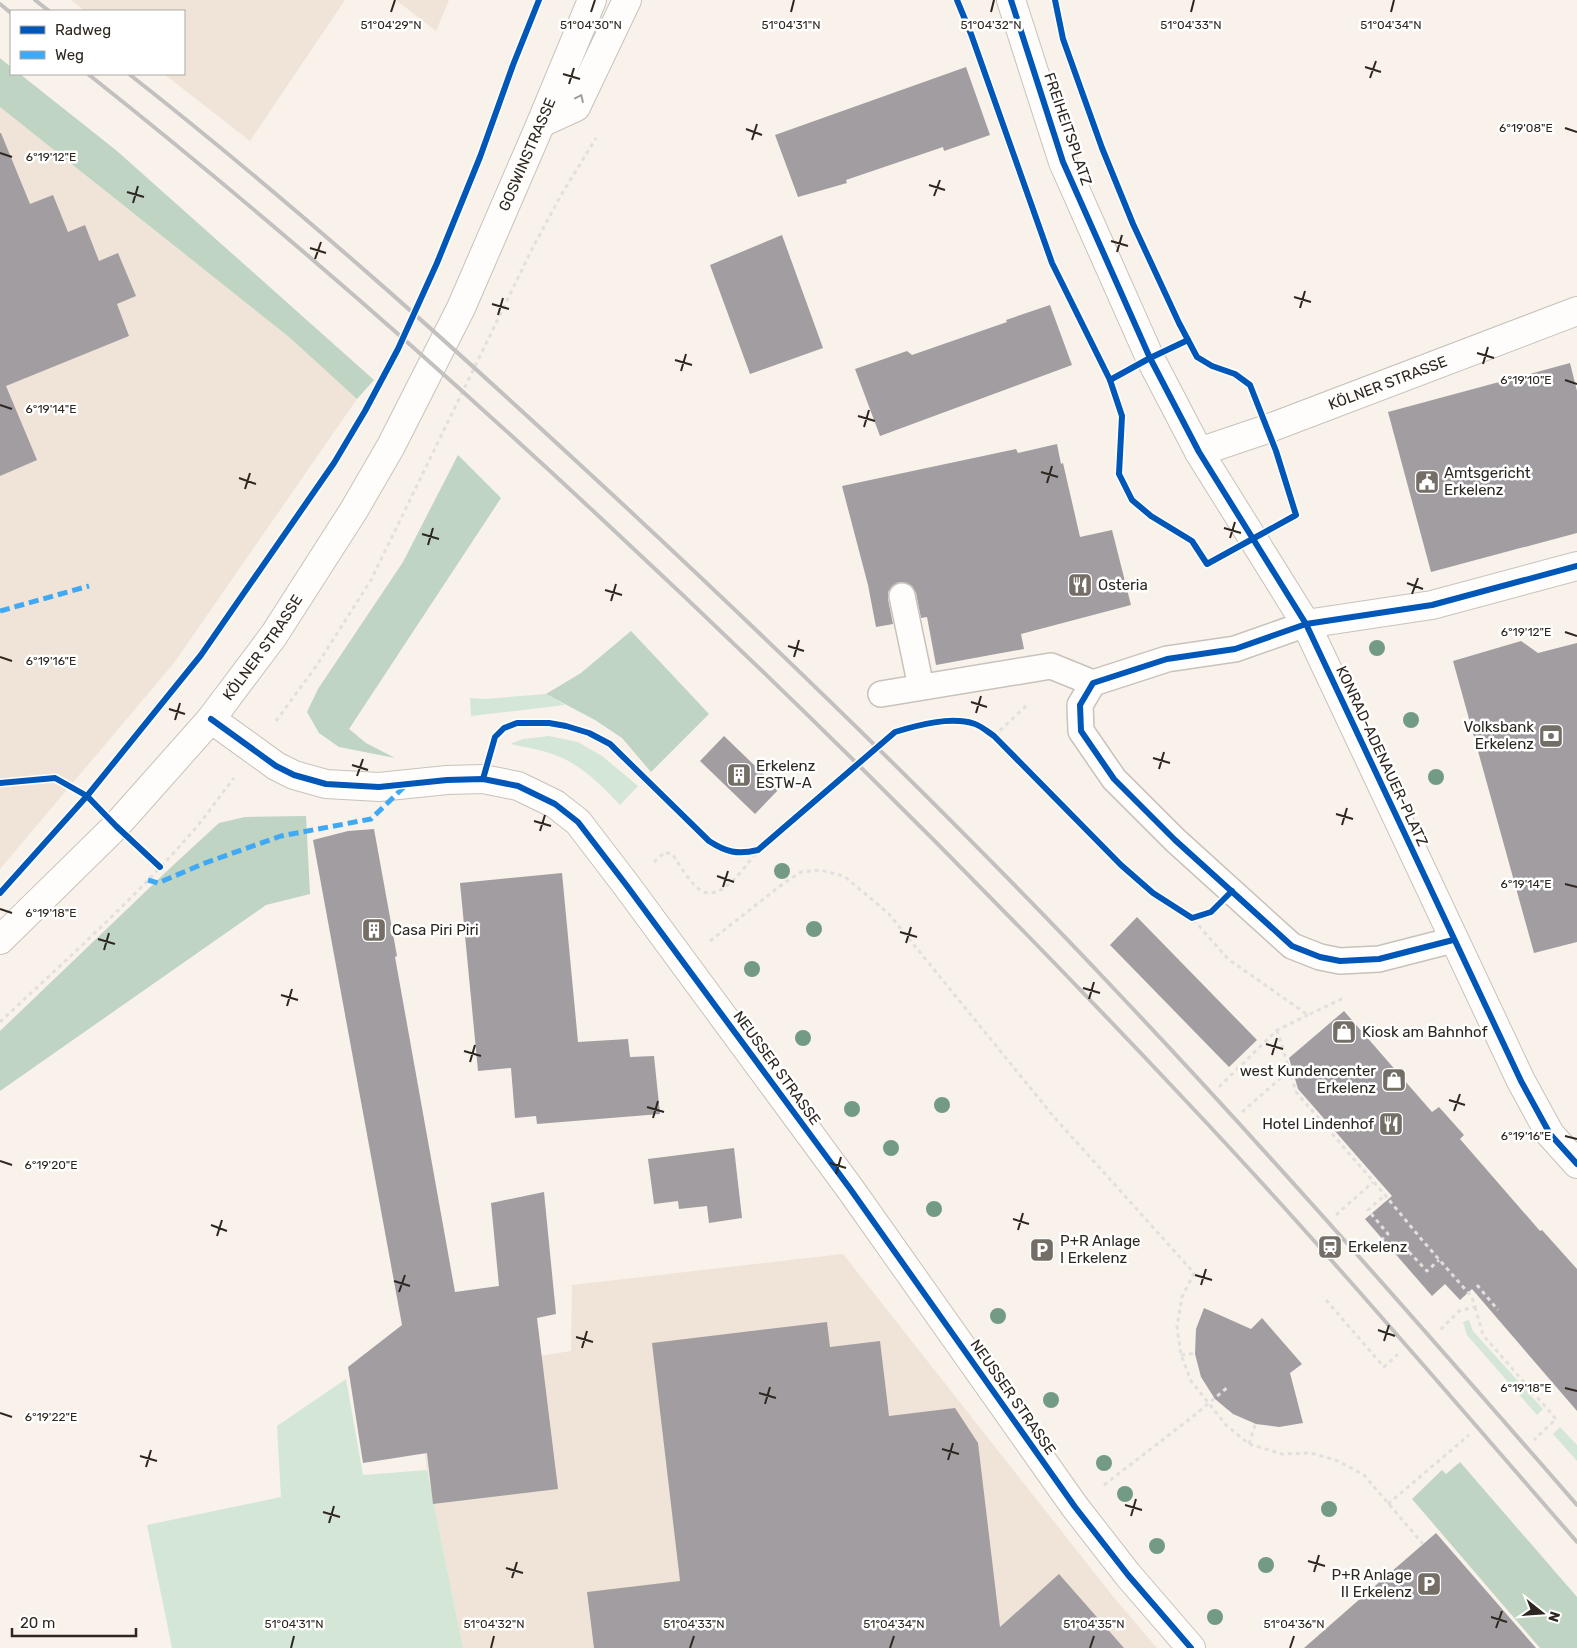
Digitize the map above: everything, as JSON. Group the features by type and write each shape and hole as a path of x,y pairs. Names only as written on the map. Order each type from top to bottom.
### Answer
{"street":[{"name":"GOSWINSTRASSE","path":"461,308 592,0"},
{"path":"541,123 576,107 627,0"},
{"name":"FREIHEITSPLATZ","path":"1011,0 1063,162 1150,358 1199,452"},
{"name":"KÖLNER STRASSE","path":"0,940 116,826 211,719 274,635 354,510 391,446 461,308"},
{"name":"KÖLNER STRASSE","path":"1199,452 1267,429 1577,311"},
{"name":"KONRAD-ADENAUER-PLATZ","path":"1199,452 1306,624 1413,850 1453,940 1521,1081 1550,1134 1577,1164"},
{"path":"1306,624 1432,605 1577,566"},
{"name":"NEUSSER STRASSE","path":"211,719 276,766 294,775 326,784 379,787 447,780 483,779 518,786 555,804 578,822 851,1190 1075,1507 1128,1575 1191,1648"}],"lane":[{"path":"902,596 921,687"},
{"path":"1306,624 1235,649 1167,660 1093,684 1080,705 1081,731 1114,779 1175,840 1292,946 1320,957 1340,961 1379,958 1453,940"},
{"path":"880,694 1051,666 1093,684"}],"path":[{"path":"994,736 1028,705"},
{"path":"895,732 954,720 976,724 994,736 1121,865 1153,893 1192,918"},
{"path":"483,779 495,737 504,728 517,724 549,723 566,726 589,733 610,744 715,845 733,852 746,853 758,850"},
{"path":"681,867 698,889 706,893 716,892 723,890 740,874 763,846"},
{"path":"683,962 784,883 802,872 820,870 844,876 888,913 1054,1117 1194,1273 1182,1298 1177,1327 1181,1355 1191,1381 1226,1425 1249,1444 1282,1454 1311,1453 1338,1461 1364,1476 1423,1544"},
{"path":"1219,1087 1277,1030 1308,1015"},
{"path":"1277,1030 1296,1092 1472,1297 1484,1335 1556,1420 1534,1440"},
{"path":"1242,1112 1289,1071"},
{"path":"1336,1215 1373,1182"},
{"path":"1369,1251 1388,1234 1368,1210 1385,1195"},
{"path":"1409,1252 1427,1271 1439,1260"},
{"path":"1477,1285 1498,1310"},
{"path":"1326,1300 1384,1367 1398,1354"},
{"path":"1438,1332 1459,1311 1475,1307"},
{"path":"1181,1355 1196,1353"},
{"path":"1075,1507 1229,1386"},
{"path":"1249,1444 1256,1422"},
{"path":"1388,1504 1469,1435"}],"shaded area":[{"path":"71,0 345,0 250,141 165,75 185,75 185,10 84,10"},
{"path":"396,0 449,0 436,31"},
{"path":"0,107 289,337 357,399 174,663 0,869"},
{"path":"843,1254 1115,1599 1157,1648 463,1648 427,1470 414,1376 571,1351 572,1285"}],"green space":[{"path":"0,58 10,66 10,75 21,75 117,151 374,380 357,399 289,337 0,107"},
{"path":"458,455 501,498 349,729 366,743 395,758 339,747 319,733 307,712 318,689 403,562"},
{"path":"631,631 709,714 651,772 622,738 595,720 546,694 581,673"},
{"path":"546,694 565,705 471,716 470,698 485,699"},
{"path":"549,736 578,742 602,756 638,786 620,805 598,782 572,763 547,752 510,744 523,739"},
{"path":"306,816 310,894 266,905 0,1091 0,1031 219,823 245,817"},
{"path":"1469,1320 1473,1331 1543,1409 1537,1415 1467,1335 1463,1322"},
{"path":"346,1379 363,1475 427,1470 463,1648 172,1648 147,1525 281,1497 277,1426"},
{"path":"1560,1427 1577,1445 1577,1461 1553,1434"},
{"path":"1460,1462 1577,1597 1577,1648 1540,1648 1412,1499 1442,1470 1446,1474"}],"building":[{"path":"966,67 990,135 944,151 943,147 846,180 847,183 798,197 775,135"},
{"path":"0,133 30,204 53,195 68,232 85,225 99,261 118,253 136,296 117,304 129,336 6,386 37,460 0,476"},
{"path":"782,235 823,348 750,374 710,265"},
{"path":"1050,305 1072,365 880,436 855,369 907,351 912,355"},
{"path":"1570,363 1577,391 1577,533 1431,572 1388,412"},
{"path":"1057,444 1080,537 1112,530 1131,605 1021,634 1024,649 936,665 927,617 921,618 916,593 912,586 899,582 892,586 888,592 888,599 893,624 876,627 868,585 842,486 1016,449 1018,453"},
{"path":"1521,641 1538,653 1577,643 1577,942 1534,953 1453,661"},
{"name":"Erkelenz ESTW-A","path":"724,736 779,789 755,814 700,761"},
{"path":"374,829 455,1292 499,1286 491,1203 544,1192 556,1314 537,1318 558,1489 433,1504 427,1453 363,1463 348,1367 402,1325 313,840 348,831"},
{"path":"562,873 578,1042 628,1039 630,1057 654,1056 660,1114 537,1124 536,1116 515,1118 511,1068 478,1071 460,883"},
{"path":"1137,917 1257,1040 1229,1067 1110,945"},
{"path":"1344,1011 1432,1112 1439,1107 1464,1135 1460,1139 1540,1231 1542,1230 1577,1269 1577,1411 1472,1289 1460,1300 1445,1284 1432,1296 1365,1219 1392,1196 1298,1089 1289,1058"},
{"path":"734,1148 742,1218 709,1223 707,1206 679,1209 678,1201 654,1204 648,1159"},
{"path":"1204,1308 1251,1329 1262,1318 1302,1364 1290,1373 1303,1423 1279,1427 1256,1424 1233,1414 1215,1399 1201,1377 1195,1354 1196,1329"},
{"path":"827,1322 830,1347 880,1341 889,1416 955,1408 978,1443 1000,1627 1059,1574 1124,1648 594,1648 587,1592 680,1581 652,1343"},
{"name":"P+R Anlage II Erkelenz","path":"1436,1533 1536,1648 1304,1648 1353,1605"}],"railway":[{"path":"35,0 48,10"},
{"path":"0,4 10,12"},
{"path":"89,75 286,237 479,406 680,592 827,734 973,879 1236,1155 1384,1320 1577,1542"},
{"path":"130,75 316,228 437,334 680,558 871,741 996,866 1178,1057 1350,1247 1577,1505"}],"marked path":[{"path":"0,611 89,586"},
{"path":"148,880 158,883 205,863 281,836 371,819 406,785"}],"cycle path":[{"path":"0,893 87,796 201,655 334,463 365,411 398,349 437,263 480,157 539,0"},
{"path":"957,0 971,34 1052,263 1110,380 1122,416 1119,474 1132,500 1151,516 1192,541 1207,564 1296,515 1276,451 1250,385 1235,374 1212,366 1197,357 1179,323 1133,224 1102,148 1063,39 1055,0"},
{"path":"1011,0 1063,162 1150,358 1199,452 1306,624 1521,1081 1550,1134 1577,1164"},
{"path":"1110,380 1188,340"},
{"path":"1453,940 1379,959 1340,961 1320,957 1292,946 1175,840 1114,779 1081,731 1080,705 1093,683 1167,659 1235,649 1306,624 1432,605 1577,566"},
{"path":"211,719 276,766 294,775 326,784 379,787 447,780 483,779 518,786 555,804 578,822 851,1190 1075,1507 1128,1575 1191,1648"},
{"path":"483,779 495,737 504,728 517,723 549,723 566,726 589,733 610,744 709,841 732,852 751,852 758,850 895,732 935,722 966,722 977,725 994,736 1121,865 1153,893 1192,918 1211,912 1232,891"},
{"path":"0,783 55,778 87,796 160,867"}],"place":[{"name":"Amtsgericht Erkelenz","path":"1427,482"},
{"name":"Osteria","path":"1080,585"},
{"name":"Volksbank Erkelenz","path":"1551,736"},
{"name":"Erkelenz ESTW-A","path":"739,775"},
{"name":"Casa Piri Piri","path":"374,930"},
{"name":"Kiosk am Bahnhof","path":"1344,1032"},
{"name":"west Kundencenter Erkelenz","path":"1394,1080"},
{"name":"Hotel Lindenhof","path":"1391,1124"},
{"name":"Erkelenz","path":"1330,1247"},
{"name":"P+R Anlage I Erkelenz","path":"1042,1250"},
{"name":"P+R Anlage II Erkelenz","path":"1429,1584"}]}
